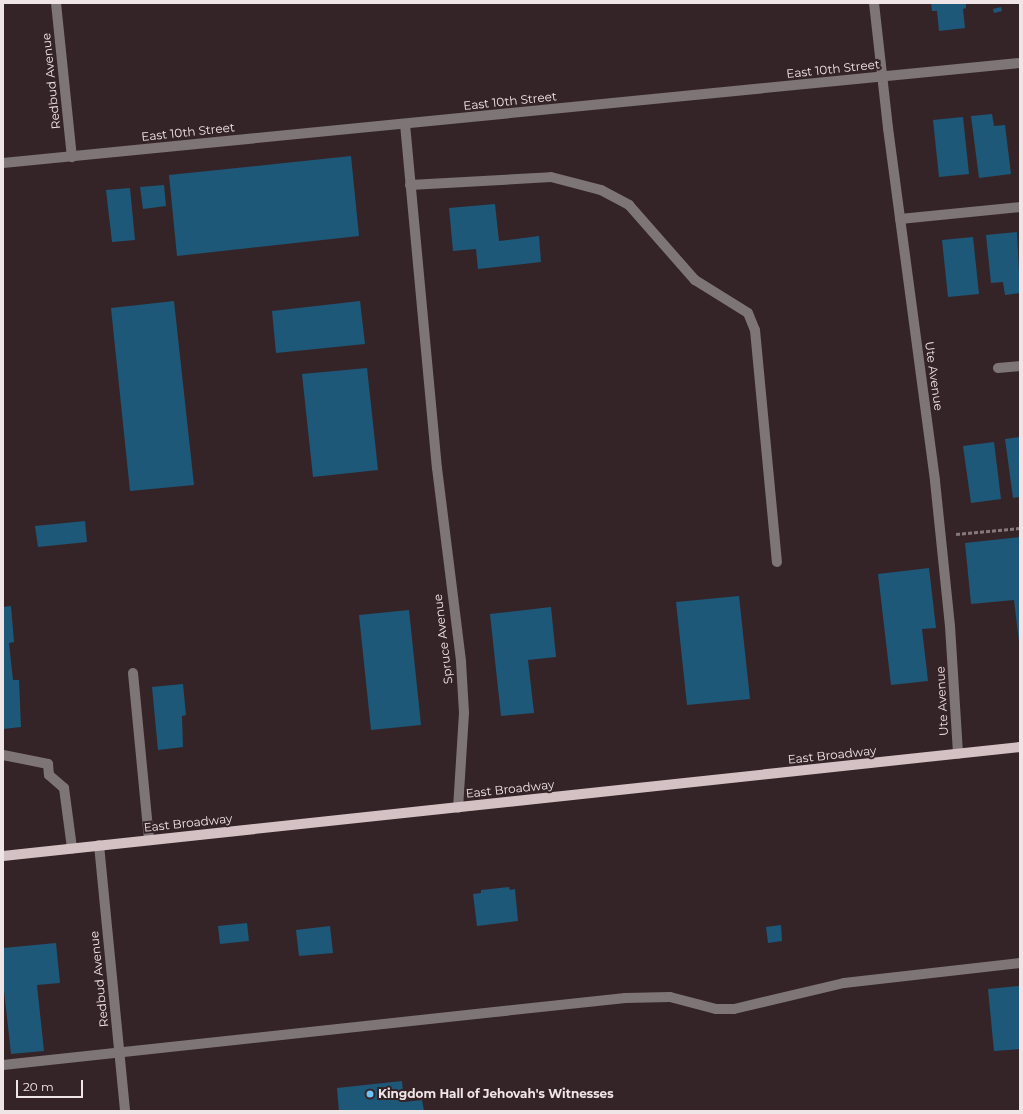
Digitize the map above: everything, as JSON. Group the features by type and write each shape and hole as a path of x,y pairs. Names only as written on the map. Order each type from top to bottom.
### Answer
{"main road":[{"name":"East Broadway","path":"3,856 1020,747"}],"street":[{"name":"Redbud Avenue","path":"56,3 72,157"},
{"name":"Ute Avenue","path":"874,3 882,78 941,536 958,754"},
{"name":"East 10th Street","path":"3,163 882,78 1020,63"},
{"name":"Spruce Avenue","path":"405,124 437,468 461,662 464,714 458,808"},
{"path":"410,186 551,177 578,182 601,190 629,206 695,280 748,313 755,330 777,562"},
{"path":"900,219 1020,207"},
{"path":"998,368 1020,366"},
{"path":"133,673 149,840"},
{"path":"3,755 48,764 49,775 64,788 72,848"},
{"name":"Redbud Avenue","path":"99,845 125,1111"},
{"path":"3,1065 625,998 670,996 716,1009 734,1009 844,983 1020,963"}],"path":[{"path":"941,536 1020,528"}],"building":[{"path":"931,3 966,3 966,8 963,9 965,28 939,31 937,11 932,11"},
{"path":"1001,7 1002,11 994,13 993,9"},
{"path":"992,114 994,126 1005,125 1011,174 979,178 971,116"},
{"path":"963,117 969,174 939,177 933,120"},
{"path":"351,156 359,236 177,256 169,175"},
{"path":"164,185 166,206 143,209 140,187"},
{"path":"130,188 135,240 112,242 106,190"},
{"path":"495,204 499,241 539,236 541,262 478,269 476,249 453,251 449,208"},
{"path":"1017,232 1020,293 1005,295 1003,282 991,283 986,235"},
{"path":"973,237 979,294 948,297 942,240"},
{"path":"174,301 194,485 130,491 111,308"},
{"path":"360,301 365,344 276,353 272,311"},
{"path":"367,368 378,470 313,477 302,374"},
{"path":"1020,437 1020,497 1013,498 1005,439"},
{"path":"994,442 1001,499 971,503 963,446"},
{"path":"85,521 87,542 38,547 35,526"},
{"path":"1020,537 1019,642 1014,600 971,604 965,543"},
{"path":"929,568 936,628 922,629 928,681 891,685 878,574"},
{"path":"739,596 750,699 687,705 676,602"},
{"path":"11,606 14,642 9,643 13,680 19,680 21,727 3,729 3,607"},
{"path":"551,607 556,657 528,660 534,713 501,716 490,614"},
{"path":"409,610 421,725 371,730 359,615"},
{"path":"183,684 186,715 182,716 183,747 158,750 152,687"},
{"path":"509,887 510,890 515,889 518,921 477,926 473,894 481,893 481,890"},
{"path":"247,923 249,941 220,944 218,926"},
{"path":"781,925 782,941 768,943 766,927"},
{"path":"330,926 333,953 299,956 296,930"},
{"path":"56,943 60,983 37,985 44,1051 11,1054 3,981 3,948"},
{"path":"1019,986 1020,1049 994,1051 988,989"},
{"name":"Kingdom Hall of Jehovah's Witnesses","path":"402,1081 404,1102 422,1100 424,1111 339,1111 337,1088"}],"place":[{"name":"Kingdom Hall of Jehovah's Witnesses","path":"370,1094"}]}
